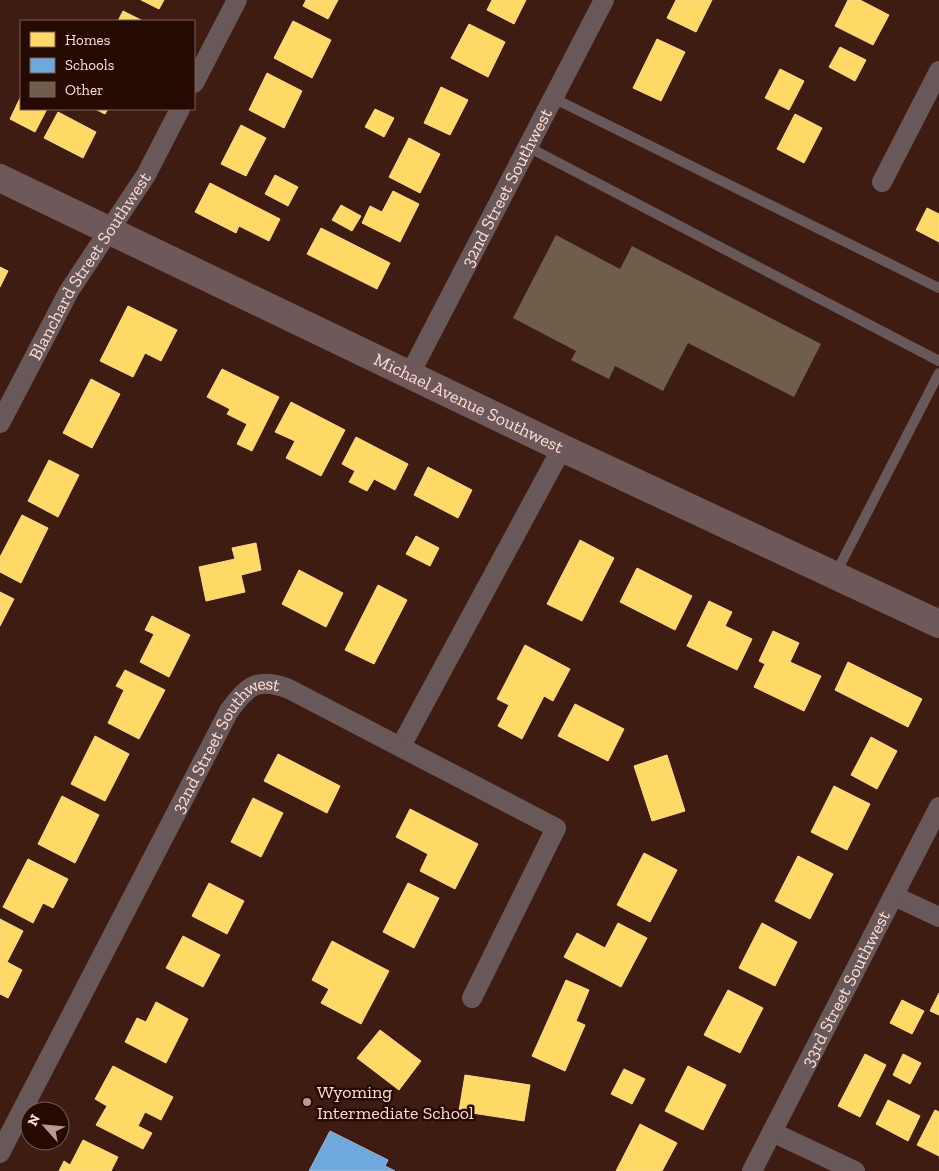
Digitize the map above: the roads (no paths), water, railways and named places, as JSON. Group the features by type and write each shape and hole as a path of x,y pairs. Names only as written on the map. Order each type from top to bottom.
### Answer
{"street":[{"path":"195,81 237,0"},
{"name":"32nd Street Southwest","path":"410,374 604,0"},
{"path":"882,182 939,71"},
{"name":"Blanchard Street Southwest","path":"0,423 69,291 108,229 146,174 179,110"},
{"name":"Michael Avenue Southwest","path":"0,178 562,448 939,624"},
{"path":"401,746 562,448"},
{"name":"32nd Street Southwest","path":"0,1153 229,711 239,698 262,683 275,684 401,746 556,828 472,998"},
{"name":"33rd Street Southwest","path":"752,1171 939,806"},
{"path":"894,896 939,917"},
{"path":"772,1132 855,1171"}],"lane":[{"path":"553,98 939,288"},
{"path":"528,147 939,361"},
{"path":"834,576 939,373"}],"place":[{"name":"Wyoming Intermediate School","path":"307,1102"}]}
